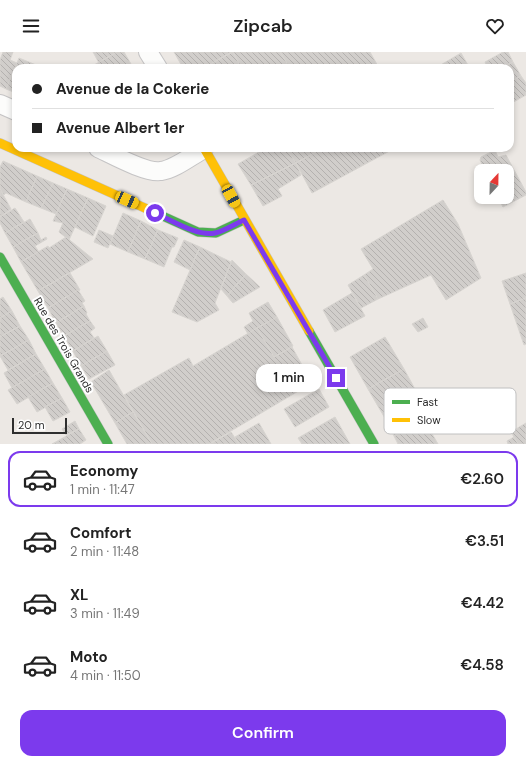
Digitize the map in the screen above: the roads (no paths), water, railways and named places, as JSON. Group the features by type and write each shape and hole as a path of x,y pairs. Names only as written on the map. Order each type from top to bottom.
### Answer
{"street":[{"path":"148,52 156,64"},
{"path":"0,104 12,109"},
{"path":"0,143 12,148"},
{"path":"20,152 198,232 216,233 244,220"},
{"path":"107,152 139,167 159,172 166,170 199,152"},
{"path":"206,152 374,444"},
{"name":"Rue des Trois Grands","path":"0,257 108,444"}]}
